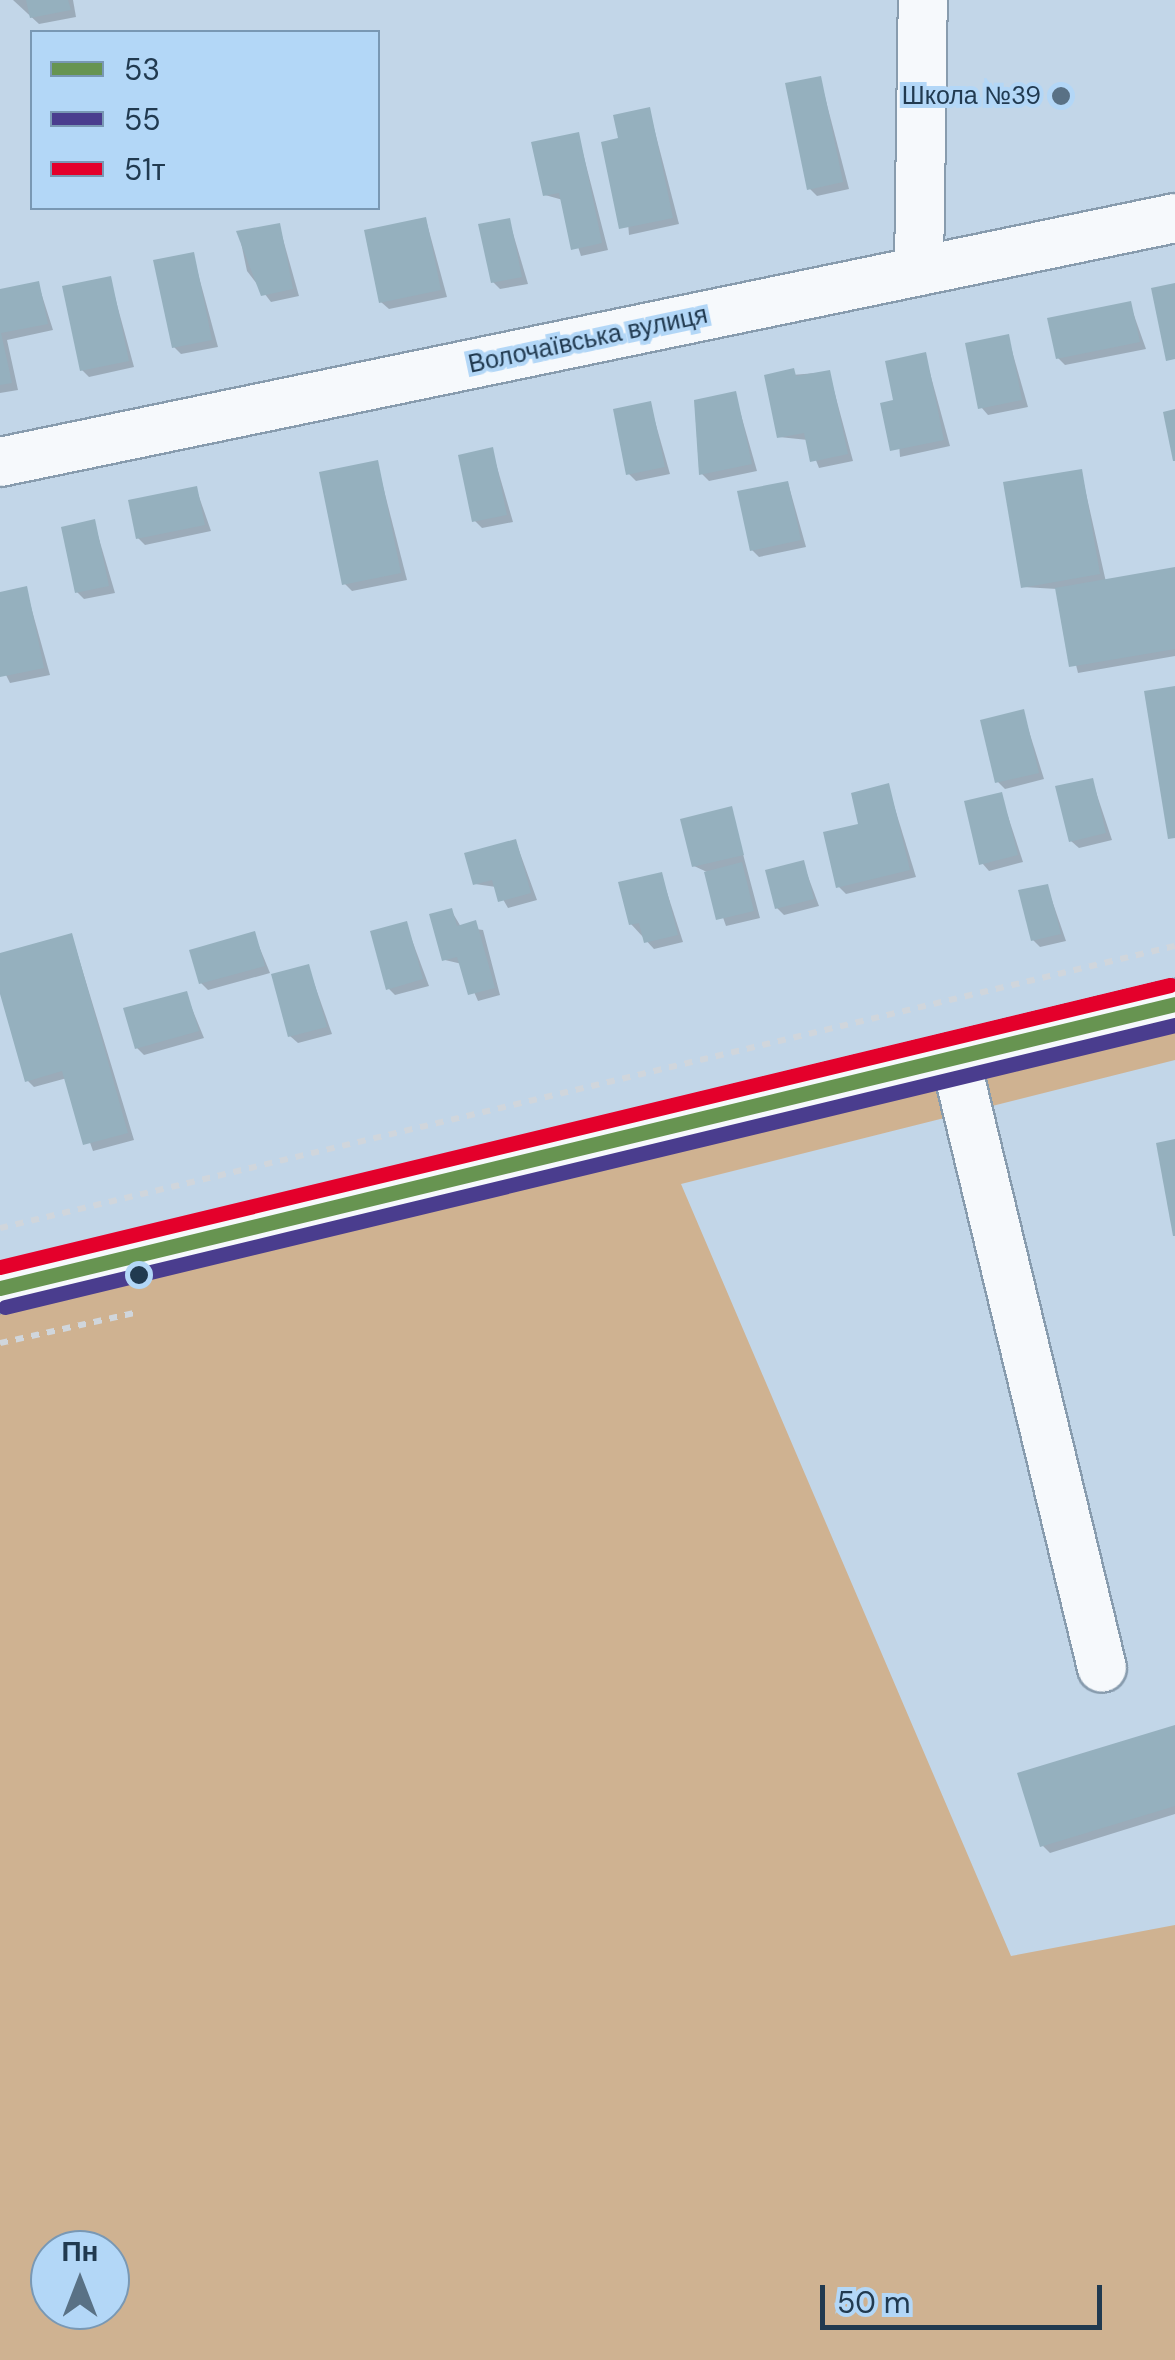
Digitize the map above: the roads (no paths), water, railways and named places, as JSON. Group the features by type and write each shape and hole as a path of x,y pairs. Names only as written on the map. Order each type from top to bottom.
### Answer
{"street":[{"path":"919,271 923,0"},
{"name":"Волочаївська вулиця","path":"0,462 1175,218"},
{"path":"0,1288 1175,1004"},
{"path":"955,1058 1102,1668"}],"place":[{"name":"Школа №39","path":"1061,96"}]}
